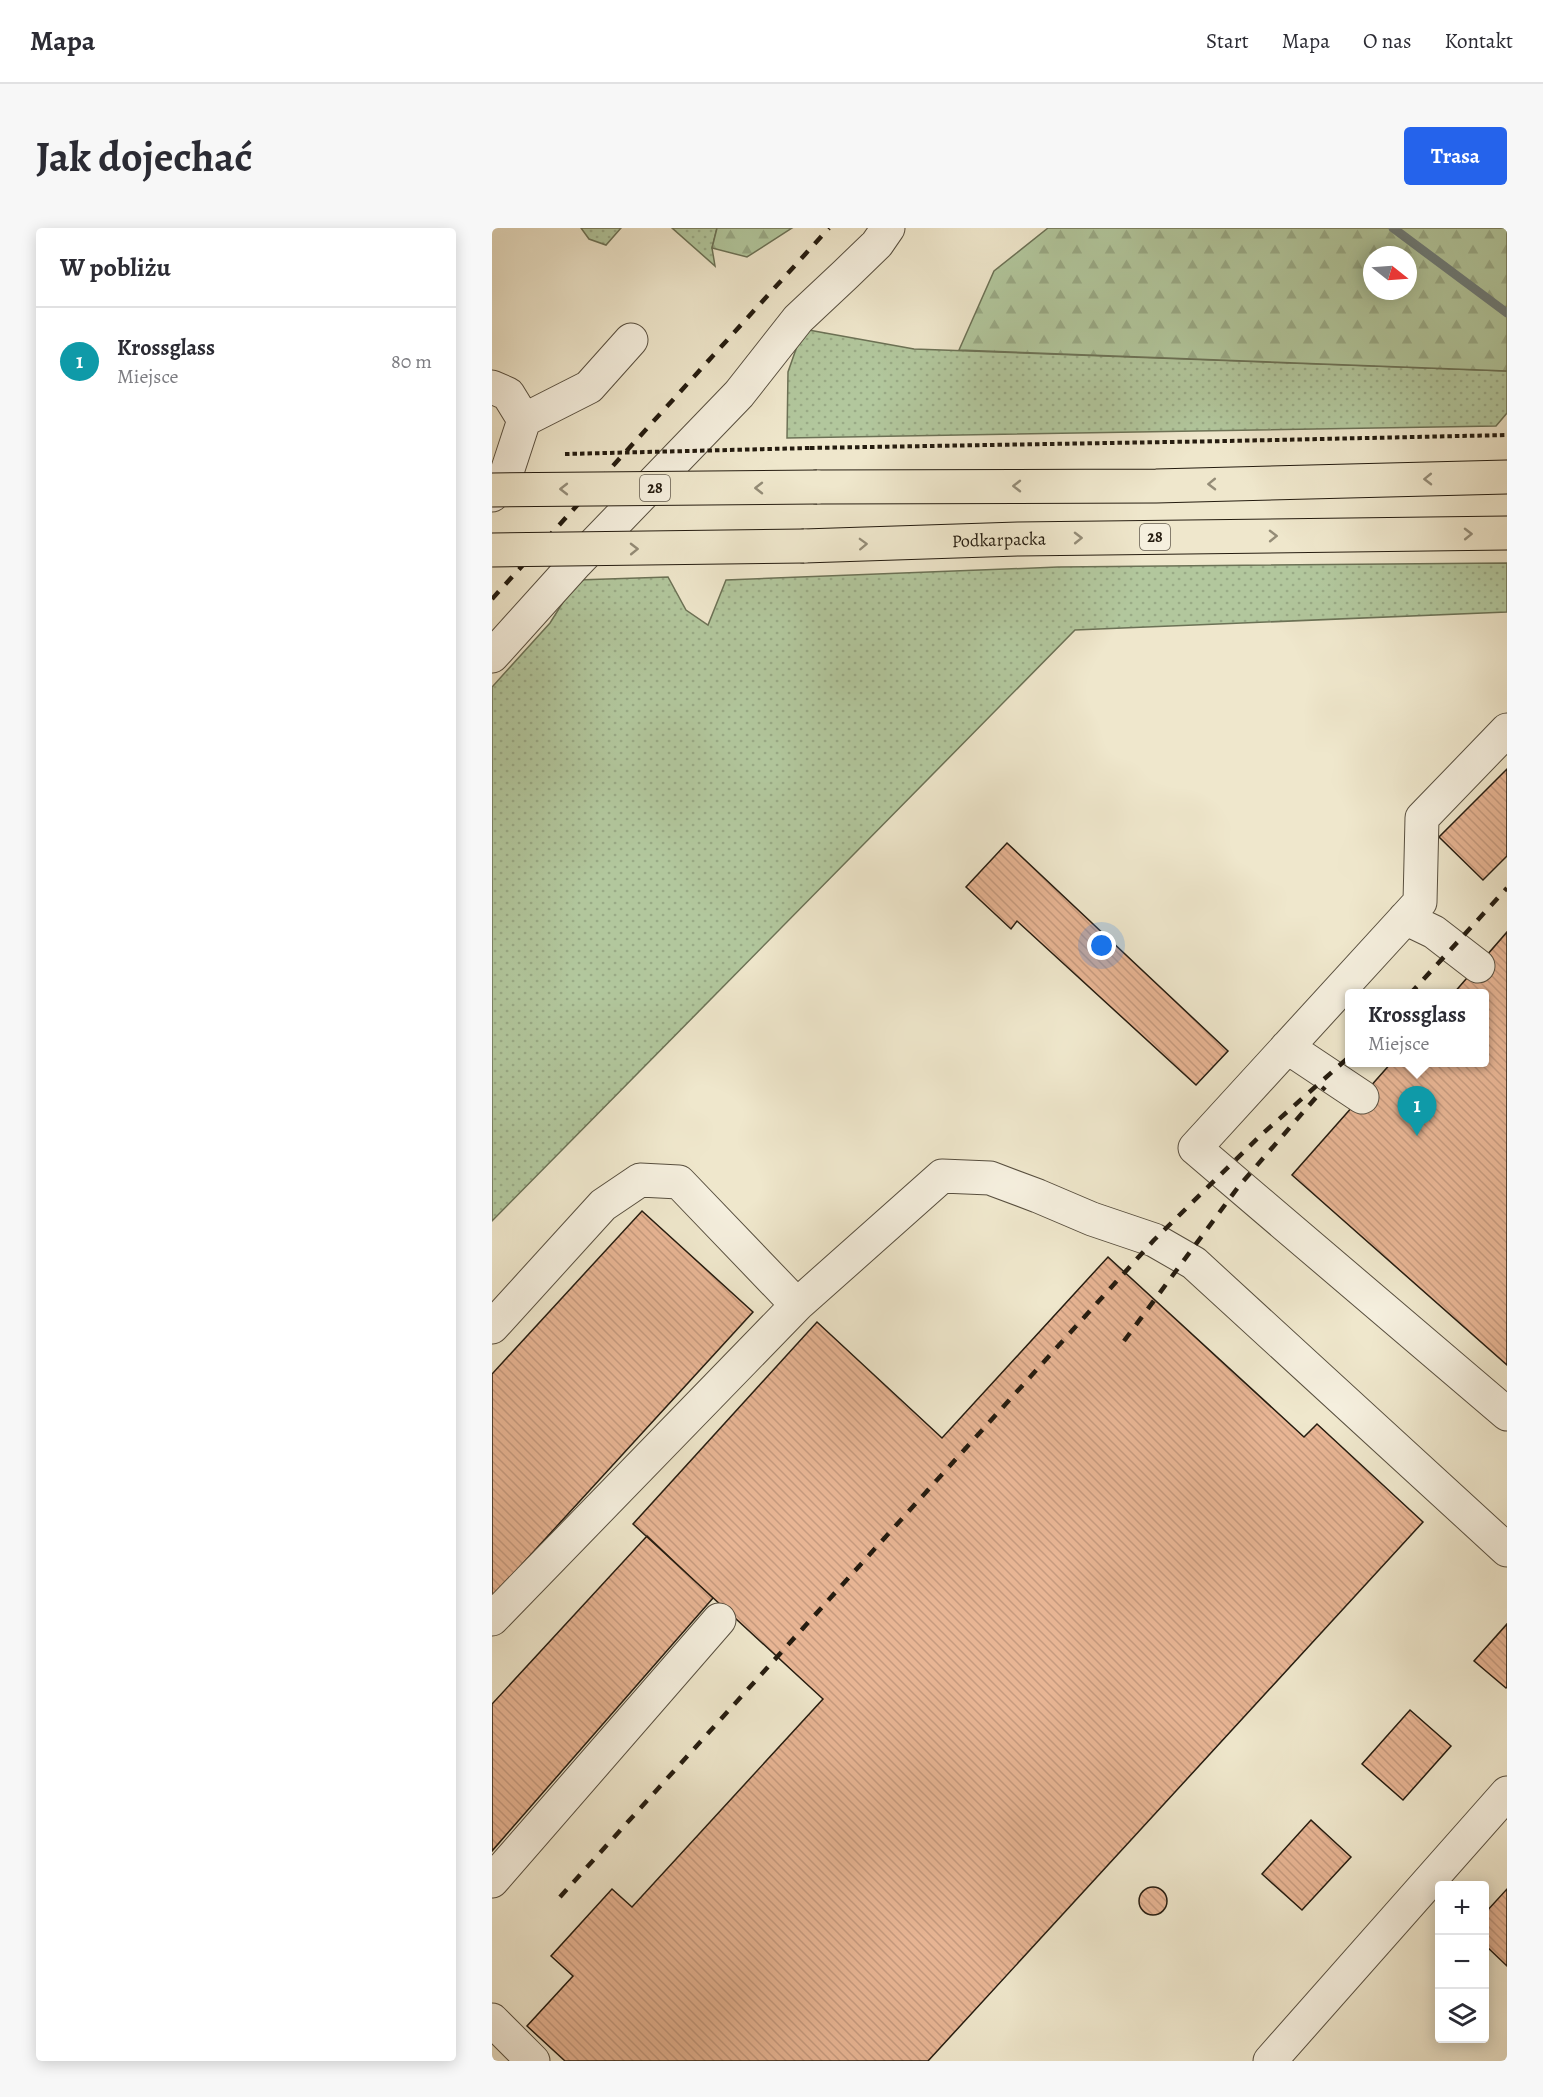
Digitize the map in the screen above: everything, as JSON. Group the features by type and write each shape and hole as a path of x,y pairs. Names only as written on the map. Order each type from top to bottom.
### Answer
{"main road":[{"name":"28","path":"492,490 1168,485 1507,477"},
{"name":"Podkarpacka","path":"492,550 804,546 1018,539 1507,533"}],"street":[{"path":"492,656 576,563 739,394 798,319 877,244 888,228"},
{"path":"492,495 503,484 524,420 589,387 631,340"},
{"path":"492,387 508,394 524,420"},
{"path":"1507,730 1422,818 1420,902 1195,1148 1507,1414"},
{"path":"1405,918 1434,932 1478,966"},
{"path":"1287,1047 1362,1097"},
{"path":"492,1619 797,1305 942,1176 990,1178 1092,1219 1154,1240 1194,1263 1507,1550"},
{"path":"492,1327 603,1205 640,1180 679,1182 797,1305"},
{"path":"492,1881 719,1620"},
{"path":"1270,2061 1507,1792"},
{"path":"492,2020 533,2061"}],"path":[{"path":"563,454 1507,435"}],"green space":[{"path":"581,228 621,228 606,245 589,239"},
{"path":"672,228 717,228 712,248 715,266"},
{"path":"717,228 792,228 747,257 712,248"},
{"path":"1048,228 1507,228 1507,371 959,350 994,271"},
{"path":"803,329 914,349 1507,371 1507,413 1496,426 787,438 788,372"},
{"path":"1507,563 1507,612 1075,630 492,1221 492,687 550,623 577,580 668,577 686,610 708,625 726,580 1058,567"}],"building":[{"path":"1507,769 1507,856 1483,880 1439,837"},
{"path":"1007,843 1228,1051 1196,1085 1017,921 1011,929 966,887"},
{"path":"1507,932 1507,1365 1292,1175 1388,1067 1489,1067 1489,989 1457,989"},
{"path":"642,1211 753,1312 492,1597 492,1374"},
{"path":"1108,1257 1304,1437 1317,1424 1423,1522 928,2061 565,2061 527,2026 573,1976 551,1956 612,1889 632,1907 823,1699 633,1524 817,1322 942,1438"},
{"path":"647,1536 713,1598 492,1851 492,1704"},
{"path":"1507,1624 1507,1687 1506,1688 1474,1661"},
{"path":"1410,1710 1451,1746 1403,1800 1362,1764"},
{"path":"1311,1820 1351,1857 1302,1910 1262,1874"},
{"path":"1153,1887 1163,1891 1167,1901 1163,1911 1153,1915 1143,1911 1139,1901 1143,1891"},
{"path":"1507,1889 1507,1966 1489,1949 1489,1909"}],"waterway":[{"path":"1393,228 1507,313"}],"railway":[{"path":"492,599 829,228"},
{"path":"1415,989 1507,888"},
{"path":"560,1897 1154,1240 1260,1136 1345,1060"},
{"path":"1124,1341 1239,1186 1325,1087"}],"place":[{"name":"Krossglass","path":"1417,1136"}]}
